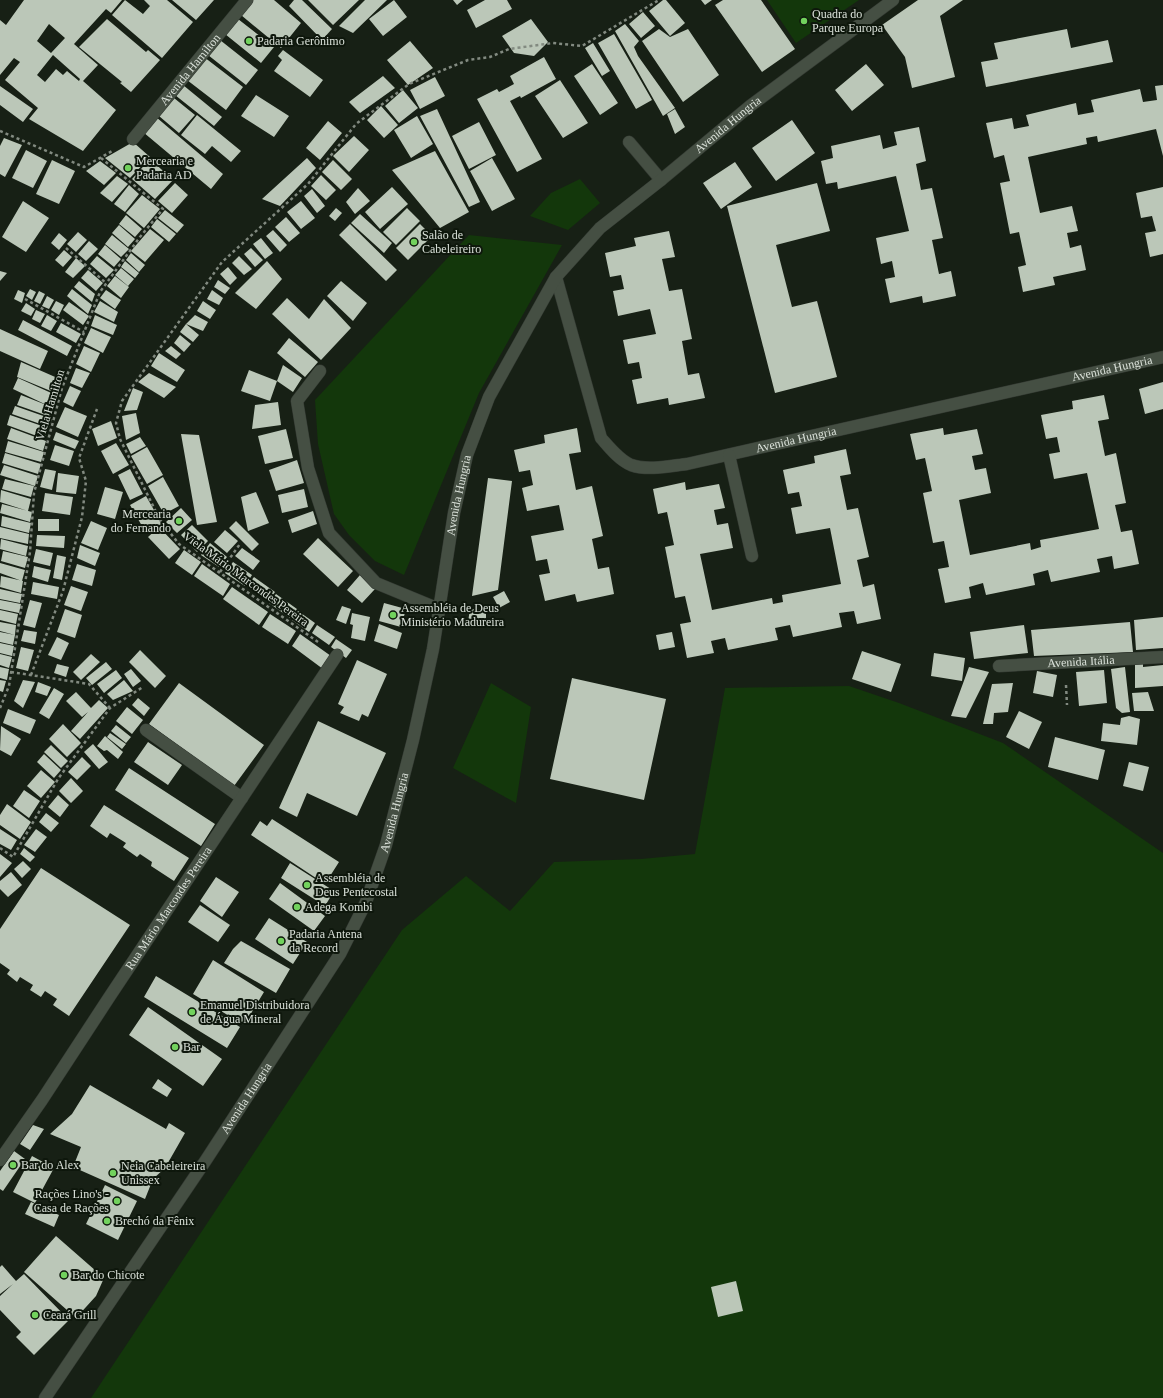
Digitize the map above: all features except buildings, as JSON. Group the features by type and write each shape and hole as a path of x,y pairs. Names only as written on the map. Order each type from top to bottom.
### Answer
{"street":[{"name":"Avenida Hamilton","path":"133,139 247,0"},
{"name":"Avenida Hungria","path":"45,1398 206,1160 332,968 366,902 386,845 413,740 433,649 454,513 467,455 489,397 556,277 600,228 661,180 750,106 893,0"},
{"path":"629,142 661,180"},
{"name":"Avenida Hungria","path":"556,277 601,438 615,454 631,465 654,467 687,464 1163,357"},
{"path":"320,371 297,401 308,468 328,533 376,583 439,609"},
{"path":"728,455 752,556"},
{"name":"Rua Mário Marcondes Pereira","path":"0,1160 42,1100 337,655"},
{"name":"Avenida Itália","path":"999,666 1163,657"},
{"path":"146,730 242,798"}],"path":[{"name":"Viela Mário Marcondes Pereira","path":"337,655 179,544 160,520 120,439 116,423 122,401 222,262 308,184 356,124 409,84 468,60 490,57 509,49 553,43 582,46 659,0"},
{"name":"Viela Hamilton","path":"0,131 84,167 101,158 163,209 140,236 100,292 62,388 34,494 30,552 9,686 0,708"},
{"path":"66,248 106,283"},
{"path":"25,300 84,332"},
{"path":"31,675 63,591 82,517 86,482 79,458 97,409"},
{"path":"220,572 240,544"},
{"path":"11,672 89,684 110,708"},
{"path":"0,848 13,857 58,779 110,708 143,687"}],"green space":[{"name":"Quadra do Parque Europa","path":"767,0 859,0 796,43"},
{"path":"580,179 600,203 568,230 530,216 551,193"},
{"path":"469,235 562,245 479,393 404,575 375,561 349,535 334,514 318,444 315,400"},
{"path":"491,683 531,707 516,803 453,768"},
{"path":"849,686 899,703 1003,743 1163,853 1163,1398 91,1398 402,930 466,876 510,911 554,862 641,859 695,854 725,688"}],"place":[{"name":"Quadra do Parque Europa","path":"804,21"},
{"name":"Padaria Gerônimo","path":"249,41"},
{"name":"Mercearia e Padaria AD","path":"128,168"},
{"name":"Salão de Cabeleireiro","path":"414,242"},
{"name":"Mercearia do Fernando","path":"179,521"},
{"name":"Assembléia de Deus Ministério Madureira","path":"393,615"},
{"name":"Assembléia de Deus Pentecostal","path":"307,885"},
{"name":"Adega Kombi","path":"297,907"},
{"name":"Padaria Antena da Record","path":"281,941"},
{"name":"Emanuel Distribuidora de Água Mineral","path":"192,1012"},
{"name":"Bar","path":"175,1047"},
{"name":"Bar do Alex","path":"13,1165"},
{"name":"Neia Cabeleireira Unissex","path":"113,1173"},
{"name":"Rações Lino's - Casa de Rações","path":"117,1201"},
{"name":"Brechó da Fênix","path":"107,1221"},
{"name":"Bar do Chicote","path":"64,1275"},
{"name":"Ceará Grill","path":"35,1315"}]}
